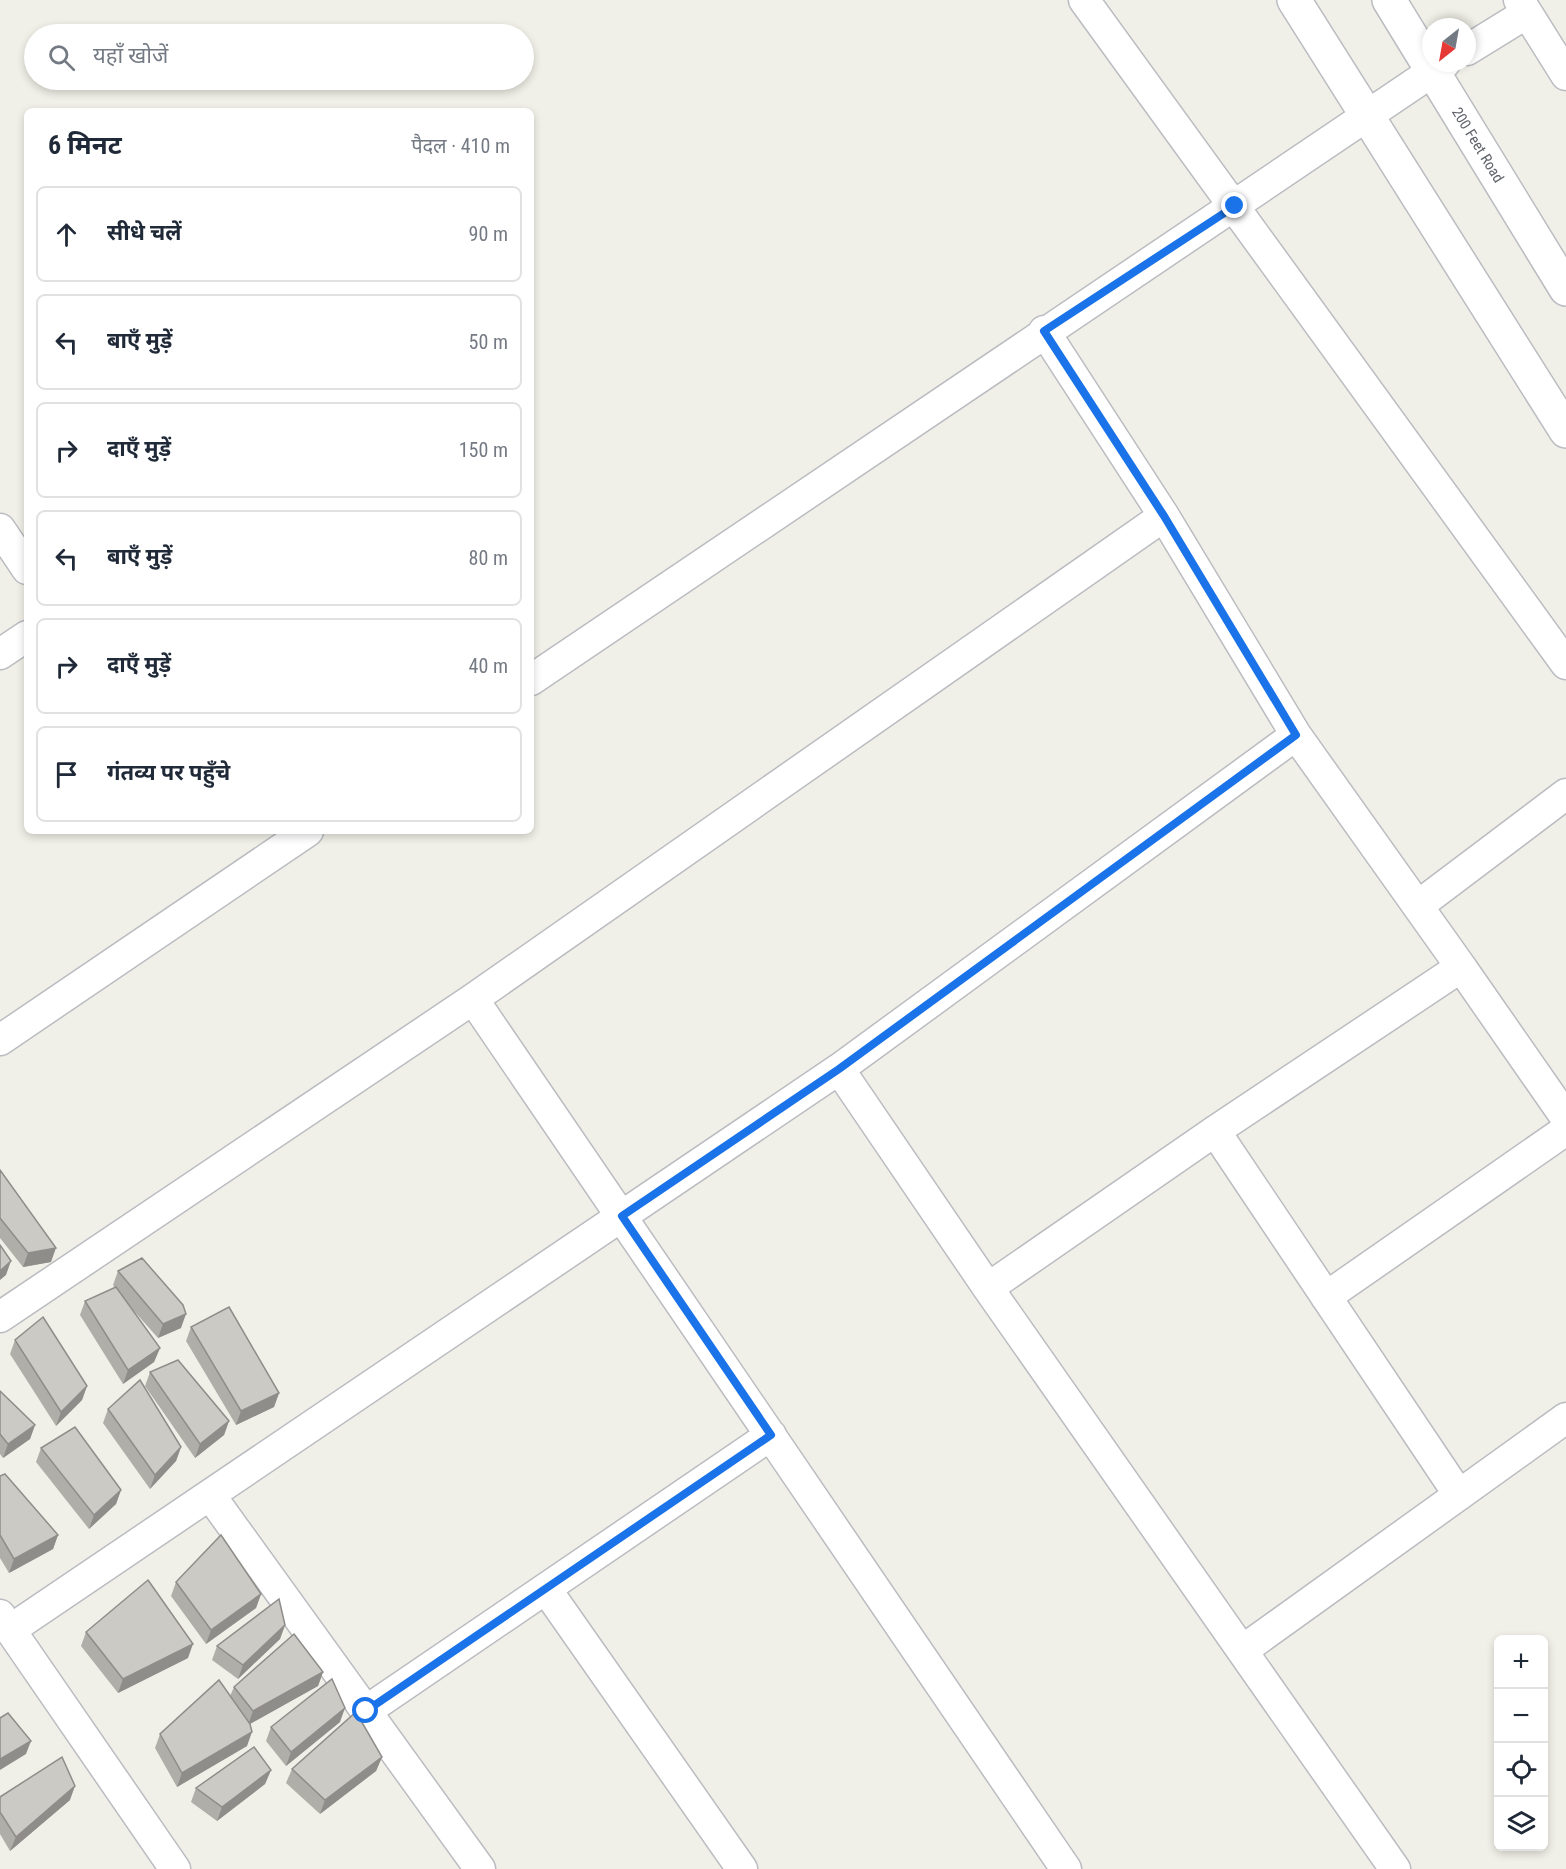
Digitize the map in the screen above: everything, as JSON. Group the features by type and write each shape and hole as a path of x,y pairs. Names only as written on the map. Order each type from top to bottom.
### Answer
{"street":[{"path":"1084,0 1566,664"},
{"path":"1294,0 1566,431"},
{"name":"200 Feet Road","path":"1389,0 1422,44"},
{"path":"1476,43 1523,6 1566,75"},
{"path":"534,678 1044,331 1235,206 1365,115 1431,72"},
{"name":"200 Feet Road","path":"1442,72 1566,289"},
{"path":"1044,331 1164,516 1296,735 1419,905 1566,1118"},
{"path":"0,1317 473,999 1164,516"},
{"path":"0,529 24,564"},
{"path":"0,654 24,638"},
{"path":"174,1869 5,1623 210,1495 839,1069 1296,735"},
{"path":"1419,905 1566,794"},
{"path":"0,1040 304,834"},
{"path":"988,1288 1215,1131 1461,967"},
{"path":"473,999 1066,1869"},
{"path":"839,1069 988,1288 1395,1869"},
{"path":"1326,1297 1566,1130"},
{"path":"1215,1131 1459,1495"},
{"path":"1243,1650 1566,1418"},
{"path":"366,1711 771,1435"},
{"path":"210,1495 480,1869"},
{"path":"546,1589 742,1869"}],"building":[{"path":"0,1170 56,1248 28,1253 0,1218"},
{"path":"0,1245 11,1261 0,1271"},
{"path":"142,1258 183,1305 186,1314 163,1324 118,1271"},
{"path":"116,1287 160,1348 128,1370 85,1301"},
{"path":"229,1307 279,1393 241,1411 191,1327"},
{"path":"43,1317 87,1386 61,1412 15,1340"},
{"path":"178,1360 229,1421 200,1444 150,1372"},
{"path":"140,1380 181,1447 155,1475 108,1409"},
{"path":"0,1391 35,1425 8,1444 0,1434"},
{"path":"75,1427 121,1490 94,1515 41,1448"},
{"path":"5,1474 58,1535 14,1559 0,1535 0,1476"},
{"path":"221,1535 261,1594 211,1630 176,1582"},
{"path":"148,1580 193,1644 123,1679 86,1632"},
{"path":"279,1599 285,1625 243,1665 217,1646"},
{"path":"294,1634 323,1672 253,1711 234,1687"},
{"path":"332,1679 345,1708 291,1752 271,1727"},
{"path":"219,1680 250,1724 252,1732 182,1773 160,1734"},
{"path":"356,1712 382,1757 325,1800 292,1769"},
{"path":"8,1713 31,1741 0,1759 0,1718"},
{"path":"254,1747 271,1770 222,1807 196,1788"},
{"path":"62,1757 75,1786 16,1837 0,1812 0,1797"}],"route":[{"path":"366,1711 771,1435 622,1216 839,1069 1296,735 1164,516 1044,331 1235,206"}]}
